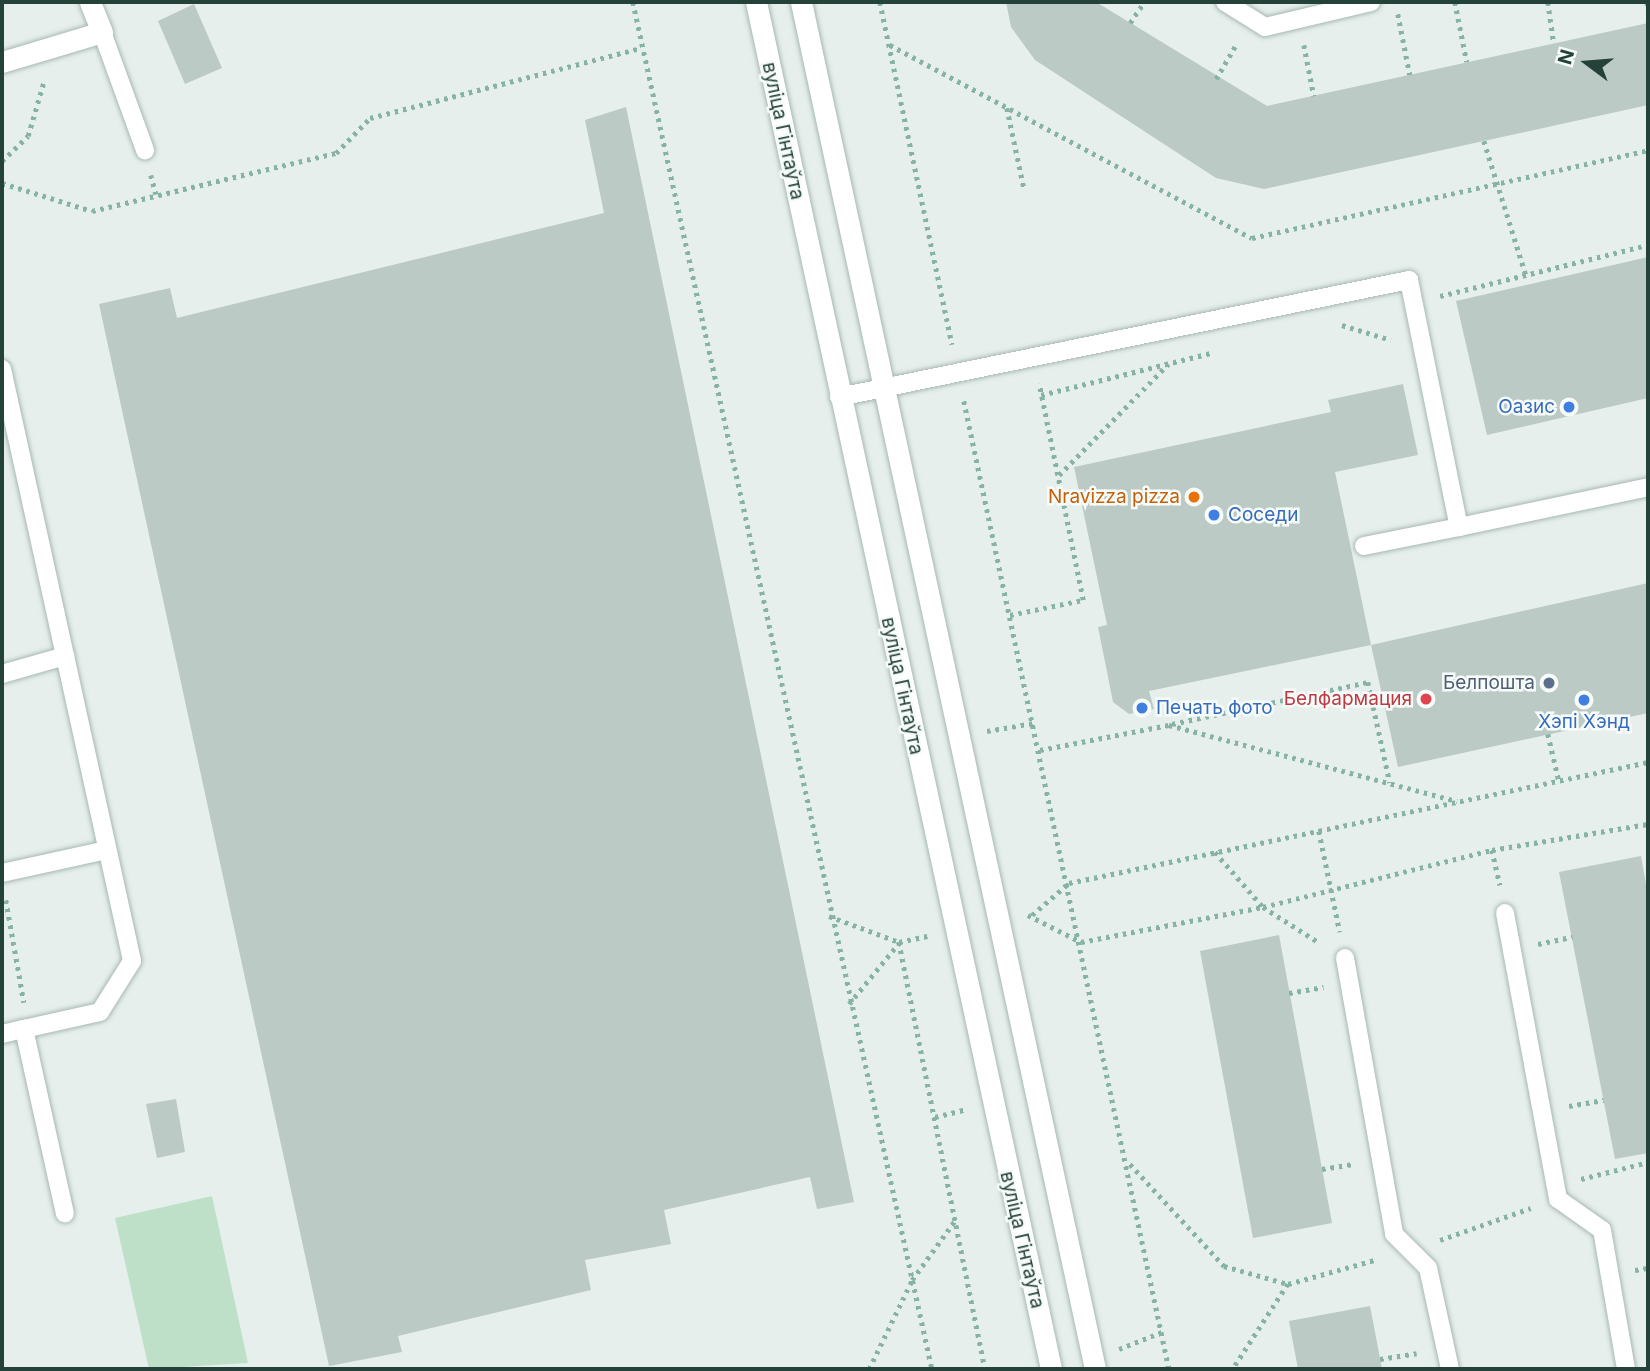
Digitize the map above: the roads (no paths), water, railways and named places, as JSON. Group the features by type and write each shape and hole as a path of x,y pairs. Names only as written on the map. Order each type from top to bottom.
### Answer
{"main road":[{"path":"2,62 102,32 90,2"},
{"name":"вуліца Гінтаўта","path":"756,2 839,397 1051,1369"},
{"path":"801,2 1095,1369"}],"lane":[{"path":"1225,2 1265,27 1371,2"},
{"path":"102,32 145,150"},
{"path":"839,397 1409,280 1459,527"},
{"path":"2,369 132,961 100,1012 2,1034"},
{"path":"1364,546 1648,487"},
{"path":"2,674 65,656"},
{"path":"3,880 107,850"},
{"path":"1505,913 1557,1192 1602,1230 1626,1369"},
{"path":"1345,958 1394,1234 1428,1268 1451,1369"},
{"path":"26,1028 65,1214"}],"place":[{"name":"Оазис","path":"1569,407"},
{"name":"Nravizza pizza","path":"1194,497"},
{"name":"Соседи","path":"1214,515"},
{"name":"Белпошта","path":"1549,683"},
{"name":"Белфармация","path":"1426,699"},
{"name":"Хэпі Хэнд","path":"1584,700"},
{"name":"Печать фото","path":"1142,708"}]}
